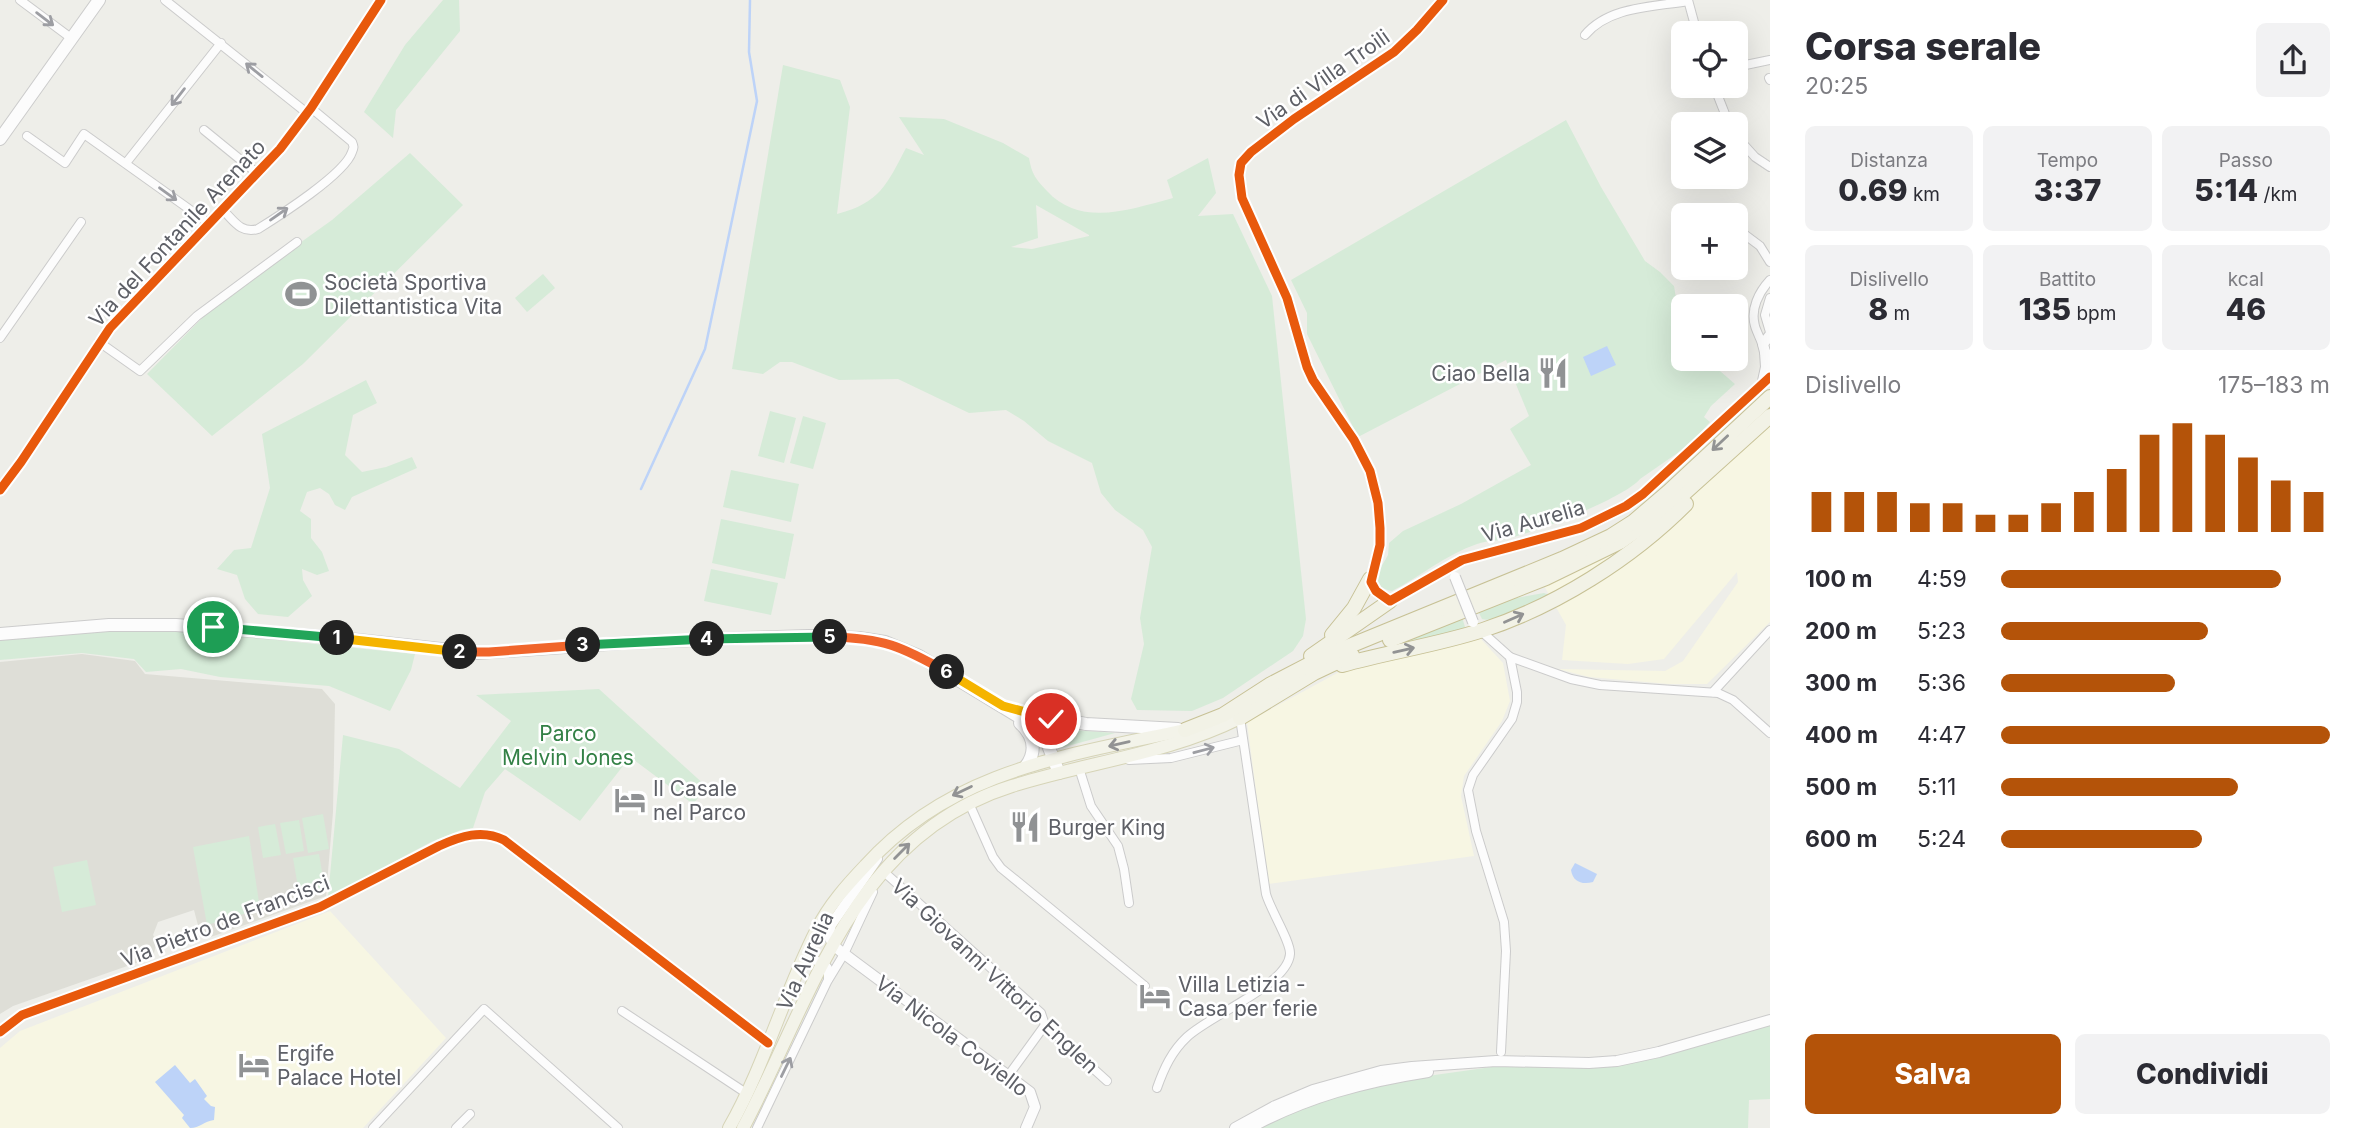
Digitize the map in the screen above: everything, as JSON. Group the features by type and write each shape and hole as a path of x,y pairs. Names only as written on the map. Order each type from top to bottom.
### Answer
{"highway":[{"name":"Via Aurelia","path":"1185,730 1223,715 1272,684 1325,656 1612,536 1668,492 1770,397"},
{"name":"Via Aurelia","path":"1240,718 1314,673 1592,557 1647,525 1770,416"},
{"path":"1314,673 1477,626 1545,603 1604,572 1637,549 1673,517 1704,484 1719,463"},
{"path":"1317,651 1345,620 1370,579"},
{"path":"1272,684 1390,601"}],"main road":[{"path":"0,139 71,38 101,1"},
{"path":"0,634 101,625 164,624 340,638 477,653 744,638 859,638 885,642 908,651 1039,730 1044,735 1059,773"},
{"path":"1003,706 1086,724 1185,730"},
{"path":"1003,706 1031,736 1033,751 1026,766"},
{"name":"Via Aurelia","path":"743,1128 842,927 880,874 919,835 969,803 1010,786 1203,736 1240,718"},
{"path":"1044,735 1045,730 1053,726 1086,724"},
{"name":"Via Aurelia","path":"730,1128 816,931 853,878 901,830 951,797 991,778 1054,759 1185,730"}],"street":[{"path":"20,0 71,38"},
{"path":"165,0 352,142 353,151 347,161 325,183 258,229 251,231 241,228 223,211"},
{"name":"Via del Fontanile Arenato","path":"0,490 99,342 135,299 258,174 309,110 381,0"},
{"name":"Via di Villa Troili","path":"1370,579 1381,541 1379,512 1370,471 1354,440 1310,376 1289,304 1242,198 1238,175 1241,163 1251,152 1293,120 1394,52 1443,0"},
{"path":"1585,35 1592,26 1610,15 1688,0 1694,21"},
{"path":"126,163 220,43"},
{"path":"1748,64 1768,62"},
{"path":"204,130 258,174"},
{"path":"27,136 65,163 84,134 210,224"},
{"path":"1748,149 1770,167"},
{"path":"0,338 80,222"},
{"path":"1748,237 1760,246 1770,262"},
{"path":"99,342 140,371 197,316 297,242"},
{"path":"1766,353 1754,324 1753,313 1759,296 1770,280"},
{"path":"1766,353 1765,340 1770,334 1765,315 1770,298"},
{"name":"Via Aurelia","path":"1390,601 1451,565 1581,527 1626,506 1674,467 1766,379 1766,353"},
{"path":"1451,565 1477,626 1510,657 1562,676 1600,685 1713,692 1733,701 1770,733"},
{"path":"1370,579 1373,589 1390,601"},
{"path":"1713,692 1770,630"},
{"path":"1501,1052 1506,951 1504,922 1483,857 1468,795 1473,775 1514,714 1517,692 1510,657"},
{"path":"1157,1087 1168,1060 1185,1039 1202,1025 1272,982 1283,970 1290,956 1289,946 1266,894 1240,718"},
{"name":"Via Aurelia","path":"1116,759 1139,761 1171,758 1243,740"},
{"path":"1079,768 1091,806 1118,846 1129,903"},
{"path":"969,803 993,857 1001,868 1145,986"},
{"name":"Via Pietro de Francisci","path":"0,1032 22,1015 320,907 439,846 478,834 504,840 768,1043"},
{"path":"832,944 829,935 831,925 872,868 883,847"},
{"name":"Via Aurelia","path":"757,1128 827,982 844,954 880,874"},
{"name":"Via Giovanni Vittorio Englen","path":"880,874 1041,1013 1045,1025 1107,1081"},
{"name":"Via Aurelia","path":"832,944 844,954"},
{"name":"Via Nicola Coviello","path":"844,954 1030,1092 1035,1110 1026,1128"},
{"path":"800,969 811,960 823,962 829,971 827,982"},
{"path":"373,1128 484,1009 618,1128"},
{"path":"622,1011 746,1093"},
{"path":"1235,1128 1275,1106 1334,1083 1404,1068 1496,1062 1589,1063 1623,1060 1770,1020"},
{"path":"1008,1076 1045,1025"},
{"path":"1250,1128 1289,1108 1337,1090 1448,1066"},
{"path":"753,1109 773,1095"},
{"path":"456,1128 470,1114"}],"shaded area":[{"path":"1770,425 1770,622 1707,684 1669,684 1589,677 1558,669 1665,671 1683,661 1738,582 1737,572 1664,659 1628,664 1562,660 1566,625 1543,584 1608,556"},
{"path":"1479,637 1503,663 1510,701 1502,721 1464,776 1461,796 1474,856 1268,884 1247,722 1341,671"},
{"path":"82,654 135,661 145,674 322,689 335,704 333,812 326,896 208,938 200,933 194,910 158,922 153,935 157,941 153,957 13,1006 0,1014 0,662"},
{"path":"330,911 446,1038 363,1128 0,1128 0,1048 20,1031"}],"green space":[{"path":"443,0 459,0 460,31 396,110 393,138 364,112 405,45"},
{"path":"783,65 840,80 850,107 837,214 873,198 887,182 906,148 924,155 899,117 944,119 1003,143 1029,158 1037,180 1060,202 1091,212 1124,210 1173,198 1167,180 1208,158 1216,193 1198,216 1233,214 1272,296 1306,619 1303,636 1293,651 1223,698 1192,711 1137,710 1131,699 1144,644 1140,618 1152,547 1143,530 1115,510 1101,493 1092,463 1048,441 1006,410 969,413 898,379 839,380 792,362 780,362 763,374 732,369","holes":["1036,205 1089,235 1032,249 1011,247 1038,238"]},
{"path":"1566,120 1601,187 1645,261 1674,286 1675,294 1671,294 1671,371 1720,371 1735,384 1711,406 1704,417 1710,422 1689,445 1631,487 1542,528 1465,549 1392,591 1379,585 1376,576 1388,555 1389,543 1403,531 1461,504 1531,465 1510,429 1529,416 1506,360 1358,437 1307,334 1307,313 1291,280"},
{"name":"Società Sportiva Dilettantistica Vita","path":"410,153 463,205 303,364 212,436 147,374 220,300 332,220"},
{"path":"543,274 555,288 527,312 515,298"},
{"path":"366,380 377,403 353,415 345,455 362,472 386,467 412,457 417,468 352,497 345,510 335,505 329,494 320,488 307,492 300,511 311,519 311,538 322,552 329,571 317,575 302,569 303,580 312,596 288,617 258,614 245,599 237,575 217,569 234,550 251,548 270,488 262,434"},
{"path":"770,411 796,418 784,463 758,456"},
{"path":"803,416 826,423 813,469 790,463"},
{"path":"731,470 799,484 791,522 723,507"},
{"path":"721,519 794,534 785,579 712,563"},
{"path":"711,569 778,583 771,615 704,601"},
{"path":"1544,593 1549,595 1516,612 1488,620 1482,619 1477,609 1504,600"},
{"path":"1462,617 1465,627 1461,630 1382,649"},
{"path":"122,631 198,632 415,654 411,670 390,711 329,686 220,677 181,669 146,672 134,659 82,653 0,660 0,637"},
{"name":"Parco Melvin Jones","path":"599,689 707,787 693,804 630,757 580,821 505,769 485,792 473,828 431,842 328,897 343,735 399,749 460,788 511,721 476,695"},
{"path":"1055,729 1115,733 1057,749 1052,734"},
{"path":"323,814 329,849 308,853 302,818"},
{"path":"299,820 304,851 286,854 280,823"},
{"path":"275,824 281,855 263,858 258,827"},
{"path":"249,836 260,909 207,925 193,847"},
{"path":"319,854 325,889 299,893 293,858"},
{"path":"87,860 96,905 62,912 53,867"},
{"path":"1770,1025 1770,1099 1749,1100 1748,1128 1259,1128 1331,1096 1399,1080 1506,1065 1607,1065 1647,1060"}],"water":[{"path":"1607,346 1616,365 1591,376 1583,357"},
{"path":"1575,863 1597,874 1593,882 1582,883 1576,880 1571,870"},
{"path":"175,1065 190,1083 195,1079 207,1096 204,1099 215,1107 214,1120 190,1128 182,1118 184,1115 155,1082"}],"waterway":[{"path":"641,489 705,349 757,101 749,52 750,0"}],"cycle path":[{"path":"0,490 110,328 280,149 311,108 381,0"},
{"path":"1443,0 1394,52 1294,119 1251,152 1241,163 1239,175 1242,198 1287,298 1307,367 1354,440 1370,471 1378,503 1380,528 1380,545 1371,582 1376,591 1390,601 1462,560 1581,528 1626,506 1643,494 1770,377"},
{"path":"0,1032 22,1015 320,907 439,846 480,834 504,840 768,1043"}],"place":[{"name":"Società Sportiva Dilettantistica Vita","path":"301,294"},
{"name":"Ciao Bella","path":"1553,373"},
{"name":"Il Casale nel Parco","path":"630,800"},
{"name":"Burger King","path":"1025,827"},
{"name":"Villa Letizia - Casa per ferie","path":"1155,996"},
{"name":"Ergife Palace Hotel","path":"254,1065"}],"route":[{"path":"213,627 477,653 744,638 810,636 870,639 892,644 919,656 1003,706 1051,719"}]}
